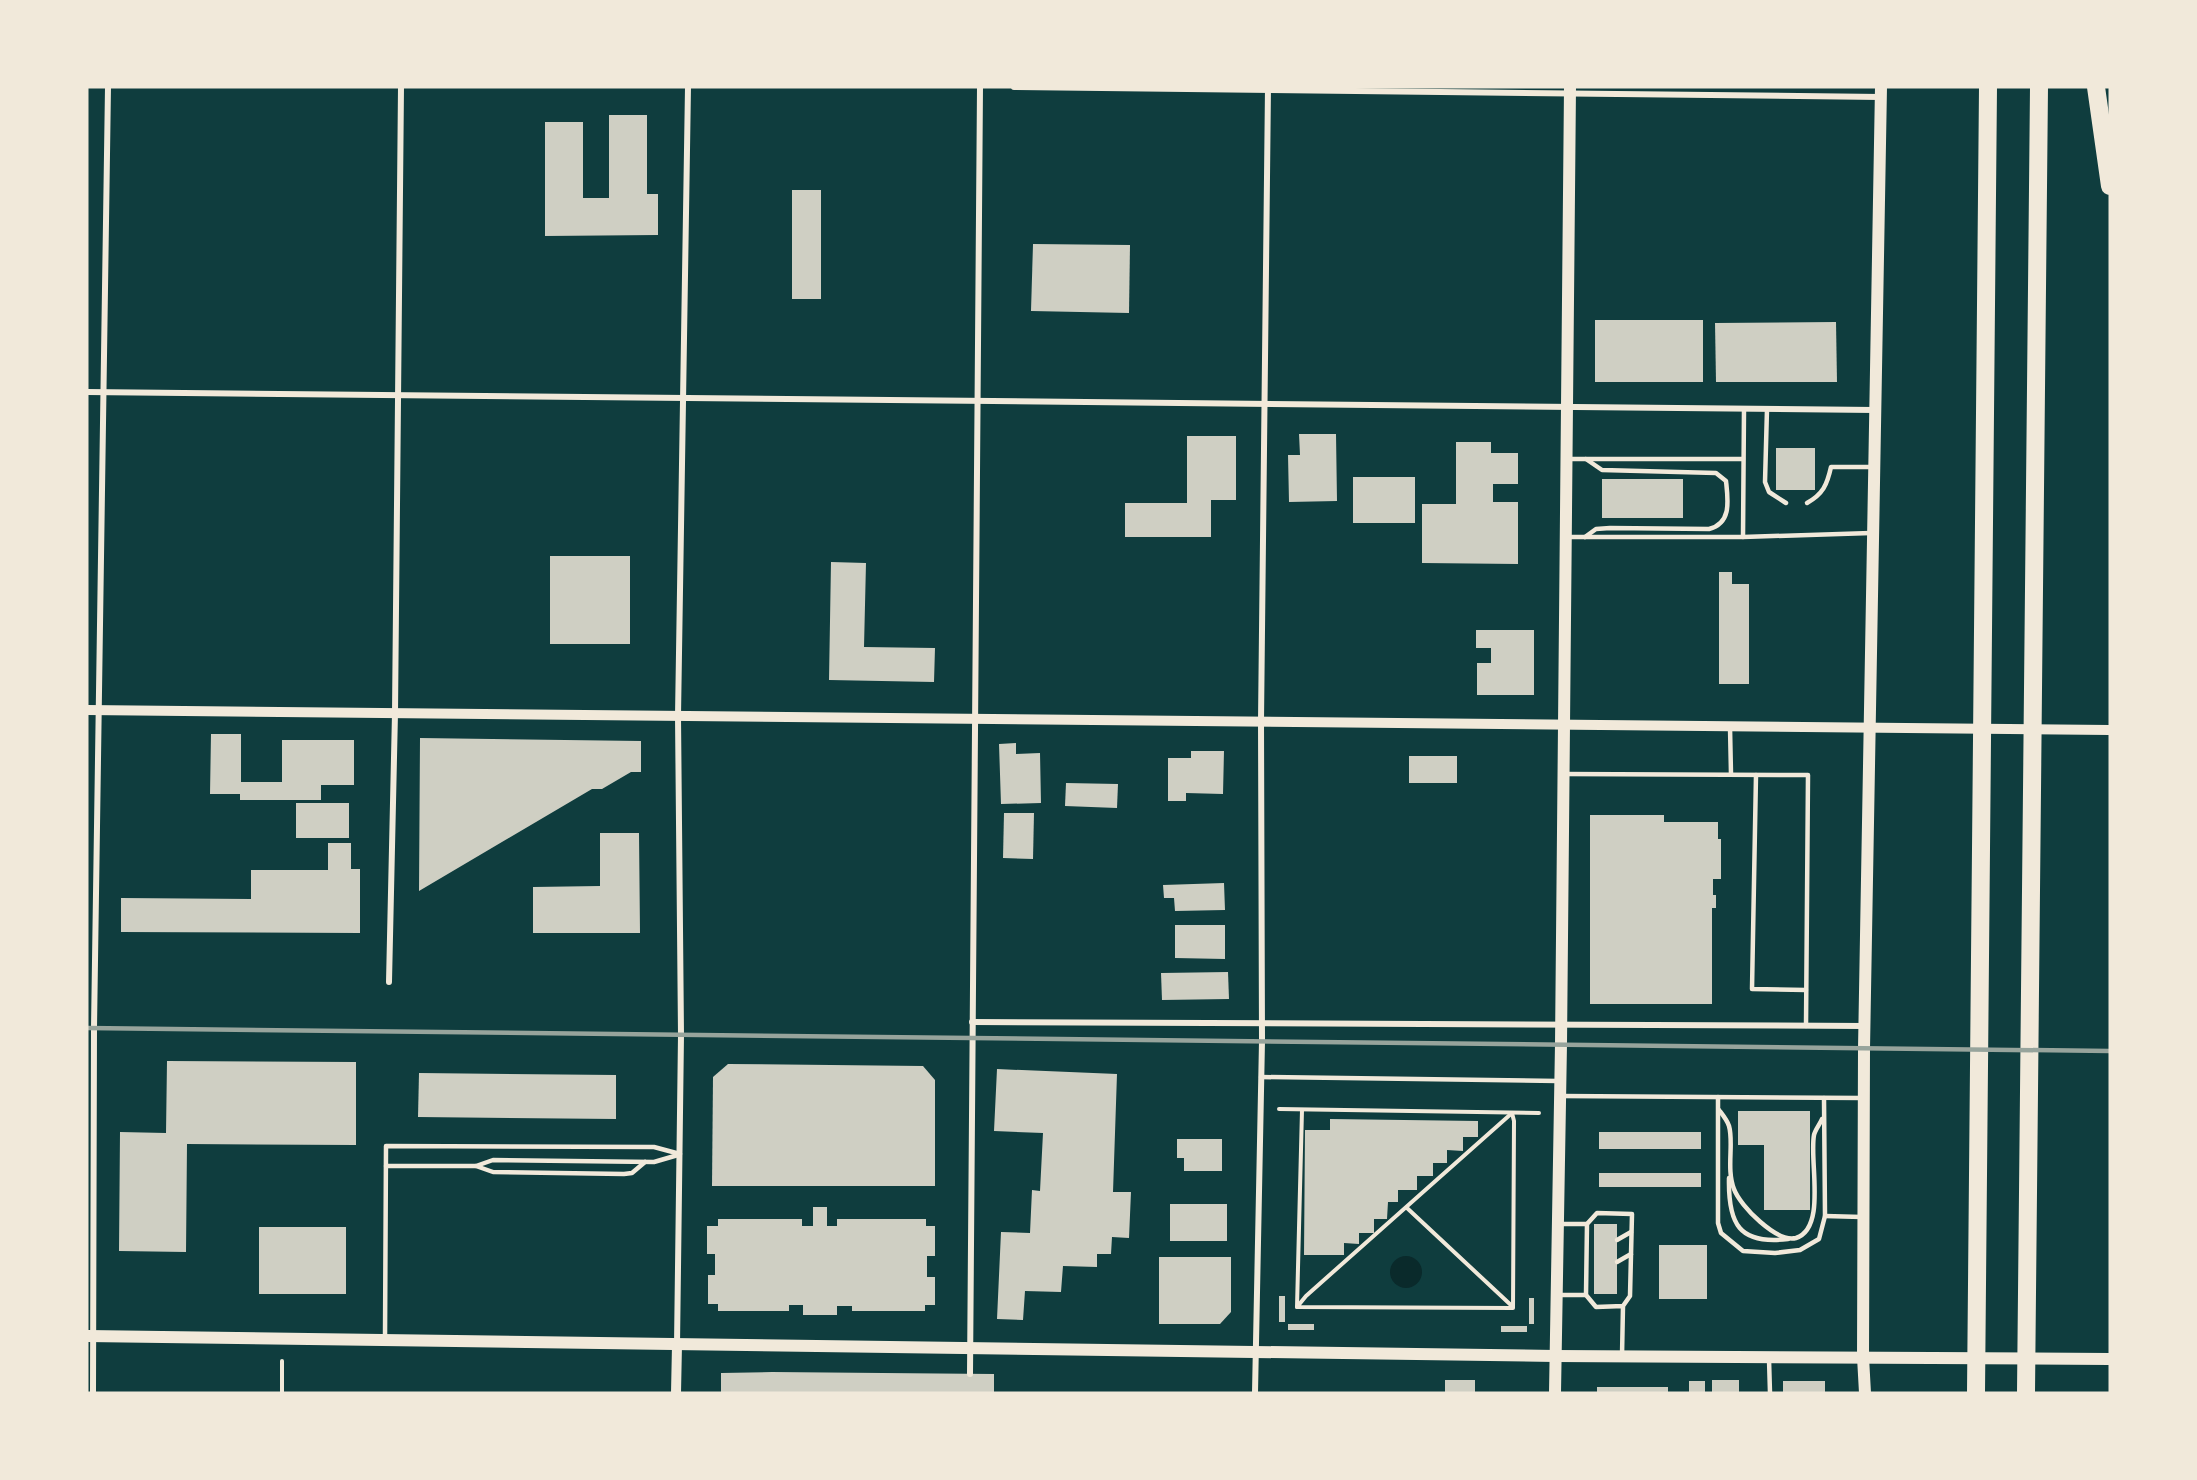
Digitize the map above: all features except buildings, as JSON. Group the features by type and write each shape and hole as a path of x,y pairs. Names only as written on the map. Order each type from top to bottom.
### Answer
{"highway":[{"path":"1976,1393 1988,87"},
{"path":"2026,1393 2039,87"},
{"path":"2096,87 2110,186"}],"main road":[{"path":"1555,1393 1570,90"},
{"path":"1865,1393 1863,1357 1864,1098 1881,92"},
{"path":"91,1336 676,1345 969,1346 1556,1356 2105,1360"}],"street":[{"path":"93,1393 91,1336 94,1028 108,87"},
{"path":"389,981 395,713 401,87"},
{"path":"676,1393 681,1035 678,716 688,87"},
{"path":"970,1374 980,87"},
{"path":"1014,87 1881,92"},
{"path":"1255,1393 1262,1023 1261,721 1268,88"},
{"path":"87,392 1875,410"},
{"path":"87,710 2110,730"},
{"path":"972,1022 1865,1026"}],"lane":[{"path":"1743,537 1744,409"},
{"path":"1767,409 1766,482 1769,492 1786,503"},
{"path":"1566,459 1743,459"},
{"path":"1585,537 1596,529 1709,529 1717,527 1726,518 1728,499 1726,481 1716,473 1602,470 1586,459"},
{"path":"1807,503 1818,496 1826,486 1831,467 1874,467"},
{"path":"1564,537 1743,537 1872,533"},
{"path":"1730,726 1731,774"},
{"path":"1562,774 1808,775 1806,1026"},
{"path":"1756,775 1752,989 1806,990"},
{"path":"1261,1077 1560,1081"},
{"path":"1560,1096 1864,1098"},
{"path":"1718,1097 1718,1223 1721,1233 1743,1251 1775,1252 1800,1250 1819,1239 1825,1216 1824,1098"},
{"path":"1718,1107 1729,1126 1731,1215 1737,1228 1746,1234 1768,1241 1794,1239 1806,1233 1814,1218 1814,1134 1823,1117"},
{"path":"385,1339 386,1146 654,1147 680,1154"},
{"path":"386,1166 476,1166 493,1160 654,1162 680,1154"},
{"path":"476,1166 493,1172 624,1174 632,1173 645,1162"},
{"path":"1730,1170 1734,1190 1746,1207 1766,1227 1781,1236 1794,1239"},
{"path":"1622,1356 1623,1306 1630,1296 1632,1214 1597,1213 1587,1224 1586,1295 1596,1307 1623,1306"},
{"path":"1825,1216 1864,1217"},
{"path":"1558,1224 1587,1224"},
{"path":"1617,1240 1631,1232"},
{"path":"1587,1256 1594,1252"},
{"path":"1617,1262 1631,1254"},
{"path":"1586,1281 1594,1276"},
{"path":"1556,1295 1586,1295"},
{"path":"1769,1356 1770,1393"}],"path":[{"path":"1279,1109 1539,1113"},
{"path":"1297,1307 1302,1110"},
{"path":"1297,1307 1306,1296 1512,1113 1514,1121 1514,1308"},
{"path":"1407,1208 1514,1308"},
{"path":"1297,1307 1514,1308"},
{"path":"282,1361 282,1393"}],"water":[{"path":"1406,1256 1417,1261 1422,1272 1417,1283 1406,1288 1395,1283 1390,1272 1395,1261"}],"railway":[{"path":"87,1028 2110,1051"}]}
